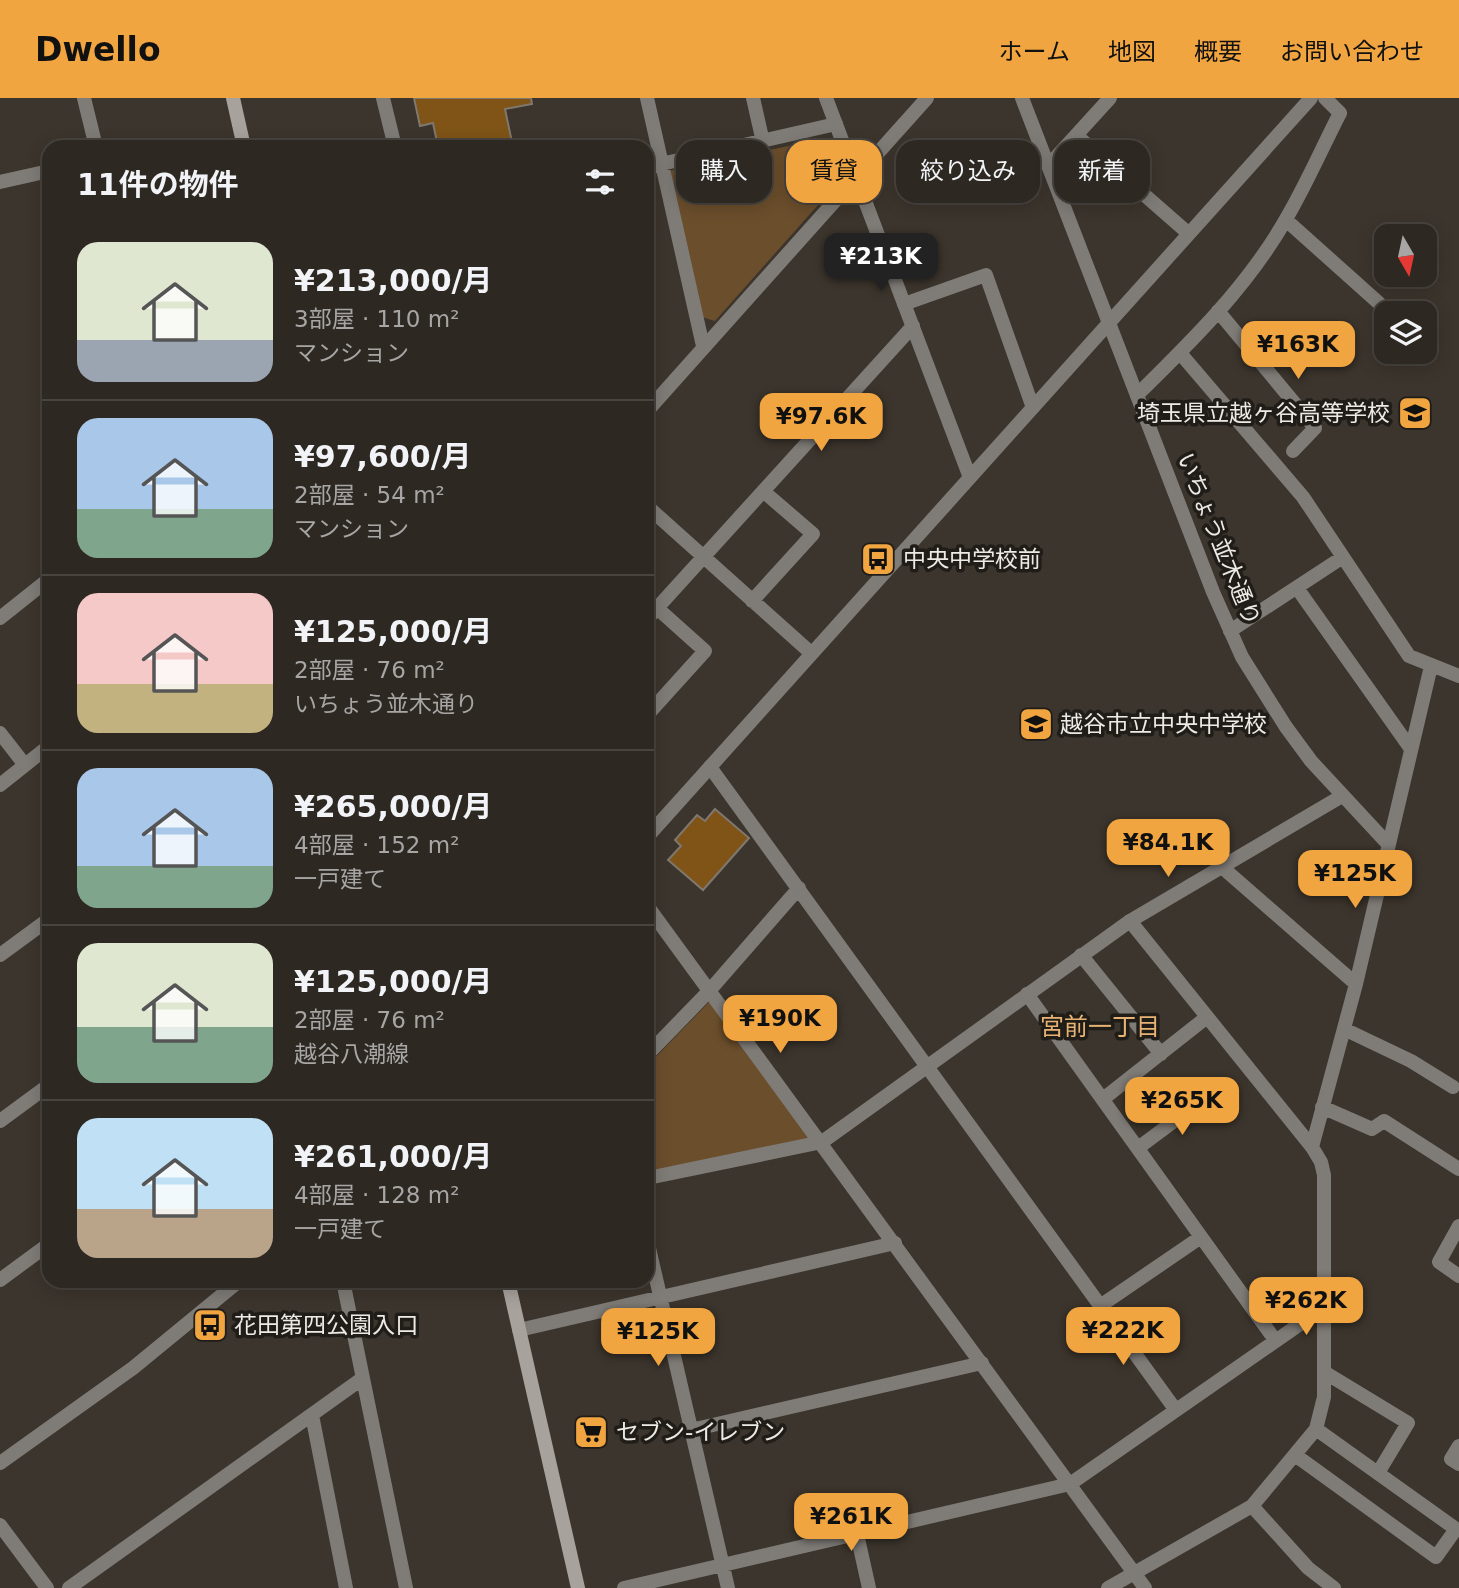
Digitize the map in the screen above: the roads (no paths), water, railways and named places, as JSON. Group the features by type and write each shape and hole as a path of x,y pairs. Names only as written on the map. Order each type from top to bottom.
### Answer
{"main road":[{"path":"233,98 242,140"},
{"path":"510,1288 578,1588"}],"street":[{"path":"84,98 94,140"},
{"path":"383,98 393,140"},
{"path":"647,98 652,140"},
{"path":"753,98 763,140"},
{"path":"826,98 842,140"},
{"path":"882,148 927,98"},
{"name":"いちょう並木通り","path":"1022,98 1242,657 1286,727 1342,796 1388,844"},
{"path":"1049,165 1110,98"},
{"path":"654,829 969,475 1311,98"},
{"path":"1137,395 1180,353 1245,280 1286,220 1340,113 1325,98"},
{"path":"771,140 836,124"},
{"path":"1076,135 1188,233"},
{"path":"676,161 655,165 703,346"},
{"path":"0,182 42,173"},
{"path":"654,403 832,203"},
{"path":"866,203 969,475"},
{"path":"1286,220 1377,301"},
{"path":"904,304 986,275 1032,405"},
{"path":"1218,311 1315,428 1293,451"},
{"path":"654,611 913,326"},
{"path":"1180,353 1303,497 1409,656 1459,676"},
{"path":"752,601 813,534 763,491"},
{"path":"654,512 811,653"},
{"path":"1230,631 1343,557"},
{"path":"0,618 42,585"},
{"path":"1297,588 1411,749"},
{"path":"654,614 705,650 654,708"},
{"path":"1312,1147 1356,984 1431,666"},
{"path":"0,733 25,765"},
{"path":"0,785 42,752"},
{"path":"710,767 1175,1409"},
{"path":"654,1177 822,1142 929,1068 1129,921 1342,796"},
{"path":"1223,868 1356,984"},
{"path":"654,1048 710,990 799,888"},
{"path":"654,915 1145,1588"},
{"path":"1108,1588 1135,1576 1252,1506 1316,1429 1324,1397 1324,1175 1321,1162 1312,1147 1129,921"},
{"path":"0,955 42,924"},
{"path":"1081,955 1161,1054"},
{"path":"1027,994 1275,1340"},
{"path":"1103,1099 1207,1017"},
{"path":"1344,1029 1411,1061 1452,1087"},
{"path":"0,1121 42,1090"},
{"path":"1138,1148 1205,1098"},
{"path":"1322,1107 1372,1129 1384,1121 1459,1169"},
{"path":"1459,1226 1440,1262 1459,1276"},
{"path":"1100,1306 1201,1237"},
{"path":"519,1331 895,1243"},
{"path":"0,1280 42,1249"},
{"path":"654,1271 728,1588"},
{"path":"0,1463 133,1368 230,1288"},
{"path":"344,1288 406,1588"},
{"path":"624,1588 1070,1484 1322,1308"},
{"path":"691,1430 982,1363"},
{"path":"1324,1372 1408,1423 1378,1473"},
{"path":"69,1588 363,1378"},
{"path":"312,1415 346,1588"},
{"path":"1294,1455 1436,1558 1456,1529 1316,1429"},
{"path":"1459,1446 1451,1459 1459,1464"},
{"path":"1252,1506 1308,1568 1334,1588"},
{"path":"0,1525 47,1588"},
{"path":"857,1534 869,1588"}],"place":[{"name":"埼玉県立越ヶ谷高等学校","path":"1415,413"},
{"name":"中央中学校前","path":"878,559"},
{"name":"越谷市立中央中学校","path":"1036,724"},
{"name":"花田第四公園入口","path":"210,1325"},
{"name":"セブン-イレブン","path":"591,1432"}],"district":[{"name":"宮前一丁目","path":"1100,1027"}]}
